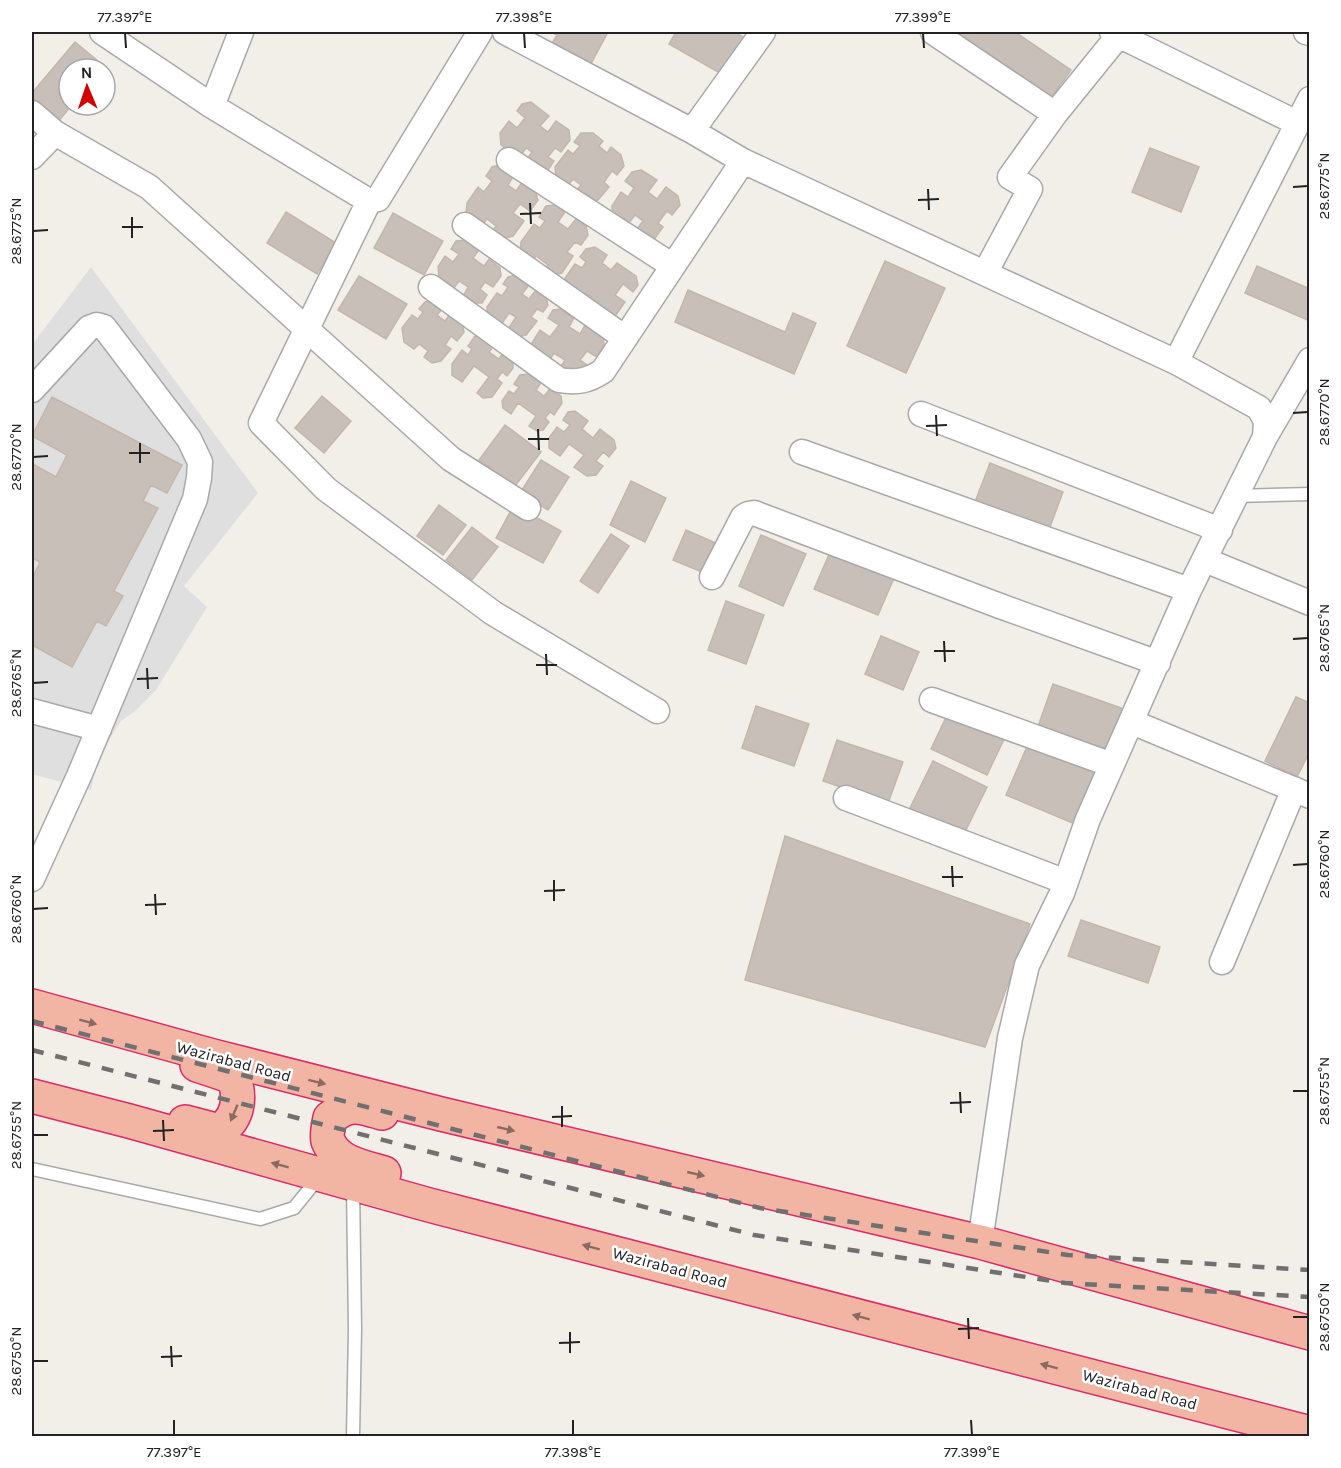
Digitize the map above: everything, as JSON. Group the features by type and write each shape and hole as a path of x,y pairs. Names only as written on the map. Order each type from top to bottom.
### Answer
{"highway":[{"name":"Wazirabad Road","path":"32,1006 441,1114 980,1242 1310,1333"},
{"path":"129,1121 153,1114 219,1131 228,1125 234,1114 238,1102 235,1081 227,1075 171,1056 160,1041"},
{"name":"Wazirabad Road","path":"32,1096 429,1205 1310,1432"},
{"path":"429,1205 414,1182 353,1164 337,1155 327,1139 330,1118 344,1108 363,1107 414,1122 441,1114"},
{"path":"1222,1411 1310,1422"}],"street":[{"path":"102,32 212,106 369,201 378,199 480,32"},
{"path":"212,106 241,32"},
{"path":"505,32 692,131 743,161 1176,362 1259,408 1266,421 1264,437"},
{"path":"692,131 763,32"},
{"path":"933,32 1055,114"},
{"path":"985,273 1030,189 1010,177 1116,33 1298,123"},
{"path":"1176,362 1310,99"},
{"path":"32,113 55,133 149,187 451,459 528,508"},
{"path":"32,157 55,133"},
{"path":"509,160 673,266"},
{"path":"430,287 559,380 576,383 590,379 603,371 743,161"},
{"path":"369,201 261,423 326,489 493,613 657,711"},
{"path":"465,225 625,338"},
{"path":"32,390 88,328 97,325 104,327 189,440 200,462 200,478 195,499 99,729 32,879"},
{"path":"980,1242 1010,1038 1027,965 1066,882 1088,819 1189,590 1264,437 1310,360"},
{"path":"921,414 1220,530"},
{"path":"802,452 1189,590"},
{"path":"712,577 743,517 754,513 1158,663"},
{"path":"1205,560 1310,603"},
{"path":"932,700 1112,765"},
{"path":"32,711 99,729"},
{"path":"1132,722 1302,793 1222,962"},
{"path":"846,798 1066,882"}],"lane":[{"path":"1236,496 1310,494"},
{"path":"32,1169 260,1220 294,1208 321,1176"},
{"path":"353,1185 355,1329 353,1437"}],"shaded area":[{"path":"91,267 258,493 184,586 207,607 156,690 121,721 97,759 91,790 32,774 32,345"}],"building":[{"path":"551,32 608,32 587,71 548,50 557,35"},
{"path":"676,32 734,32 747,39 725,76 669,44"},
{"path":"949,32 1015,32 1071,70 1049,101"},
{"path":"75,42 93,57 62,57"},
{"path":"57,63 57,117 62,117 57,123 32,102 32,93"},
{"path":"531,102 549,116 540,126 548,132 556,121 569,130 570,140 561,152 555,148 548,157 554,161 548,170 536,171 524,163 532,152 526,148 519,158 501,145 500,133 509,121 517,128 525,118 517,111 522,104"},
{"path":"581,133 593,133 603,141 599,146 607,153 611,147 621,155 624,166 617,175 612,171 604,182 609,187 598,200 587,202 574,193 581,185 573,179 567,187 556,178 555,167 568,150 573,154 580,146 574,142"},
{"path":"1150,148 1199,167 1181,212 1132,192"},
{"path":"499,165 514,175 508,185 516,191 523,181 535,190 538,200 530,211 520,204 513,213 524,221 513,236 502,239 492,232 496,226 487,219 482,225 466,214 467,203 478,187 484,192 492,181 486,176 492,167"},
{"path":"641,170 657,180 648,192 657,199 666,187 678,196 680,205 672,215 667,211 658,223 663,227 655,238 644,242 633,234 643,221 635,215 625,228 613,220 612,206 621,192 628,197 634,188 625,181 632,172"},
{"path":"556,205 565,212 558,222 568,229 576,219 586,226 588,235 581,245 575,242 567,252 573,256 562,273 553,275 545,269 548,265 536,256 532,261 520,252 521,242 534,224 540,228 545,221 539,217 546,206"},
{"path":"286,212 336,243 317,274 267,243"},
{"path":"393,213 443,241 424,275 374,248"},
{"path":"465,240 479,250 473,258 484,266 489,259 500,268 501,276 493,287 485,282 480,289 487,295 482,303 475,303 464,295 468,287 459,281 454,288 439,277 438,267 445,256 453,262 459,254 451,249 456,241"},
{"path":"595,247 607,255 602,263 611,270 617,263 636,276 638,285 633,292 623,284 615,295 625,302 616,315 606,316 588,303 592,297 585,293 580,298 565,287 565,278 575,264 582,268 586,262 580,257 586,249"},
{"path":"885,261 945,288 906,373 847,346"},
{"path":"1257,266 1310,289 1310,321 1245,293"},
{"path":"516,275 529,285 522,294 529,299 536,290 546,297 548,305 543,312 537,309 531,317 537,321 526,335 518,337 508,329 516,317 509,313 501,325 487,315 487,307 497,293 502,296 508,287 503,284 508,277"},
{"path":"359,276 407,304 386,339 338,310"},
{"path":"688,290 785,332 793,313 816,323 794,374 675,322"},
{"path":"433,301 442,309 437,315 445,321 450,314 462,323 464,332 457,341 451,336 445,345 451,349 441,361 432,363 424,357 428,351 419,344 414,349 404,342 402,328 412,315 418,319 423,312 419,309 425,302"},
{"path":"560,309 574,318 569,327 580,334 585,325 603,336 604,345 597,357 587,351 580,360 589,366 575,378 560,368 565,360 554,353 549,361 533,351 532,343 540,330 550,337 559,325 548,318 553,310"},
{"path":"475,336 483,336 495,344 489,352 499,359 504,351 513,357 513,368 507,376 502,372 497,379 502,383 492,397 483,398 477,393 489,377 474,366 462,382 452,375 452,364 462,350 468,355 472,349 468,346"},
{"path":"528,374 541,383 536,390 544,396 550,389 561,396 562,403 554,415 550,412 545,418 549,422 543,430 537,431 529,426 536,416 518,403 511,414 503,408 502,401 509,391 514,394 519,387 514,384 520,375"},
{"path":"322,396 351,421 324,453 295,428"},
{"path":"52,397 182,465 167,493 151,485 143,501 158,508 114,591 123,596 106,626 97,621 72,667 32,645 32,579 40,562 32,558 32,467 33,464 56,477 67,455 32,436"},
{"path":"575,411 588,421 582,429 593,438 600,429 614,440 616,448 609,457 603,452 596,461 603,466 596,475 587,476 574,467 584,455 569,444 560,456 549,448 549,438 557,427 564,432 570,425 563,420 568,412"},
{"path":"505,425 541,452 515,486 479,460"},
{"path":"541,460 569,477 548,510 520,493"},
{"path":"990,463 1063,492 1047,535 973,507"},
{"path":"631,481 666,498 645,542 610,525"},
{"path":"439,505 466,525 443,555 417,536"},
{"path":"514,505 561,531 543,563 496,538"},
{"path":"472,527 498,547 472,580 446,560"},
{"path":"686,530 720,545 707,574 673,560"},
{"path":"611,534 629,546 598,593 580,581"},
{"path":"761,535 806,554 783,606 739,586"},
{"path":"831,550 895,576 878,615 814,589"},
{"path":"726,601 764,615 746,664 708,650"},
{"path":"881,636 919,652 903,690 865,674"},
{"path":"1053,684 1124,709 1107,759 1035,735"},
{"path":"1296,697 1310,703 1310,751 1297,777 1265,761"},
{"path":"756,706 809,724 794,766 742,748"},
{"path":"949,711 1005,737 987,775 931,749"},
{"path":"837,740 903,762 888,803 823,781"},
{"path":"1029,742 1105,774 1082,827 1006,795"},
{"path":"933,761 987,787 963,836 909,810"},
{"path":"785,836 1030,924 985,1047 745,980"},
{"path":"1081,920 1160,947 1148,983 1068,956"}],"railway":[{"path":"32,1021 760,1208 1068,1255 1310,1270"},
{"path":"32,1050 754,1235 1065,1283 1310,1297"}]}
